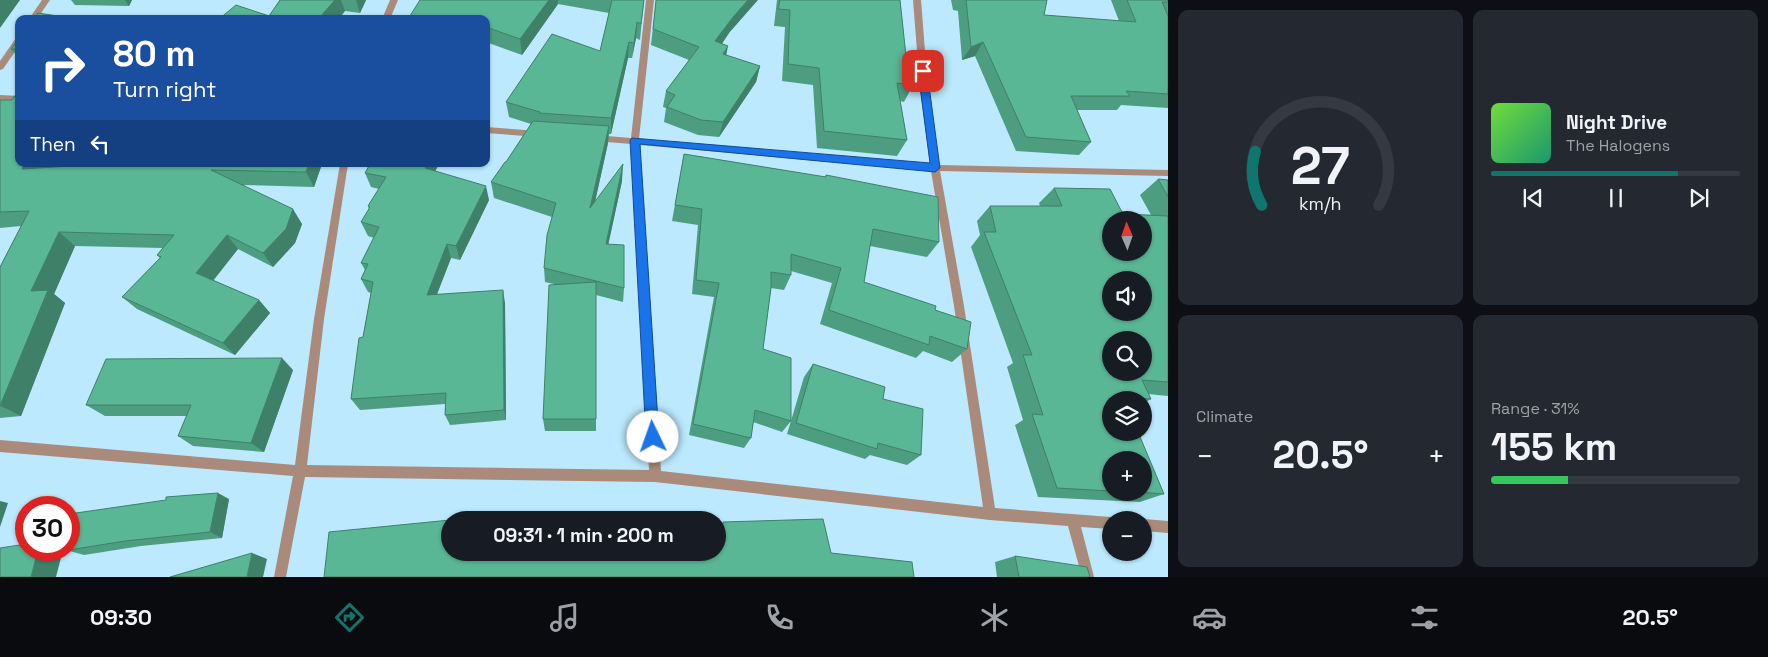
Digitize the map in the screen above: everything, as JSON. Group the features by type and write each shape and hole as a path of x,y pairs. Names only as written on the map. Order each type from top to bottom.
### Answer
{"street":[{"path":"36,15 46,0"},
{"path":"388,15 394,0"},
{"path":"650,0 635,140 655,476"},
{"path":"917,0 924,89 935,168 959,306 990,514"},
{"path":"0,67 15,46"},
{"path":"0,98 15,99"},
{"path":"490,130 548,134"},
{"path":"586,137 935,168 1168,173"},
{"path":"280,577 300,471 319,319 344,167"},
{"path":"0,446 300,471 655,476 990,514 1102,522"},
{"path":"1073,520 1088,577"},
{"path":"1152,526 1168,527"}],"building":[{"path":"280,0 335,0 322,15 270,15"},
{"path":"420,0 549,0 520,39 490,28 490,15 411,15"},
{"path":"612,0 644,0 641,24 637,22 634,43 629,42 611,118 539,113 506,102 552,34 600,51"},
{"path":"656,0 748,0 715,41 728,46 723,54 760,66 723,122 701,120 667,107 675,95 666,91 699,47 653,29"},
{"path":"780,0 900,0 906,56 910,56 913,85 897,83 907,140 824,131 819,68 788,64 790,10 778,9"},
{"path":"966,0 1047,0 1044,15 1136,22 1127,0 1168,0 1168,2 1162,2 1168,16 1168,94 1126,91 1130,96 1071,96 1091,142 1026,137 983,42 971,47"},
{"path":"236,5 266,15 224,15"},
{"path":"15,96 15,167 23,167 22,169 55,167 308,167 306,172 211,170 293,209 286,229 263,253 227,235 196,273 259,300 223,343 122,297 161,257 157,255 174,235 59,232 31,291 48,290 0,406 0,267 29,211 0,212 0,100 12,100"},
{"path":"533,121 609,126 590,208 623,164 606,244 624,245 624,288 544,268 547,235 556,203 491,182"},
{"path":"684,154 826,177 826,175 938,197 939,242 873,229 864,282 936,306 935,310 971,322 967,349 930,336 929,345 829,310 841,268 791,254 791,275 771,272 771,288 763,349 791,358 791,421 755,410 751,438 693,424 719,283 696,280 702,209 675,205"},
{"path":"368,167 426,167 486,186 456,246 447,244 427,295 503,290 504,410 445,415 446,393 351,399 359,338 363,337 373,282 361,279 368,264 361,263 379,227 361,222 370,207 368,206 386,177 365,173"},
{"path":"1158,179 1168,180 1168,197"},
{"path":"1054,188 1110,189 1121,211 1102,211 1102,261 1152,261 1152,215 1168,216 1168,382 1152,381 1152,331 1102,331 1102,381 1142,381 1147,391 1102,391 1102,441 1142,441 1146,451 1102,451 1102,490 1057,488 1032,414 1043,415 1023,355 1032,355 984,232 996,232 990,206 1062,206"},
{"path":"596,282 596,419 543,419 549,285"},
{"path":"282,358 251,443 178,436 191,405 86,405 106,359"},
{"path":"813,364 885,387 883,399 923,409 921,455 878,443 877,449 796,423"},
{"path":"1152,465 1164,494 1152,493"},
{"path":"218,493 210,532 125,541 80,548 80,512 166,500 166,497"},
{"path":"823,519 831,553 912,562 914,577 324,577 329,532 441,521 441,561 726,561 726,522"},
{"path":"15,546 15,561 35,561 31,577 0,577 0,548"},
{"path":"252,553 247,577 170,577"},
{"path":"1015,556 1087,567 1090,577 1019,577"}],"route":[{"path":"653,437 635,140 935,168 923,71"}]}
